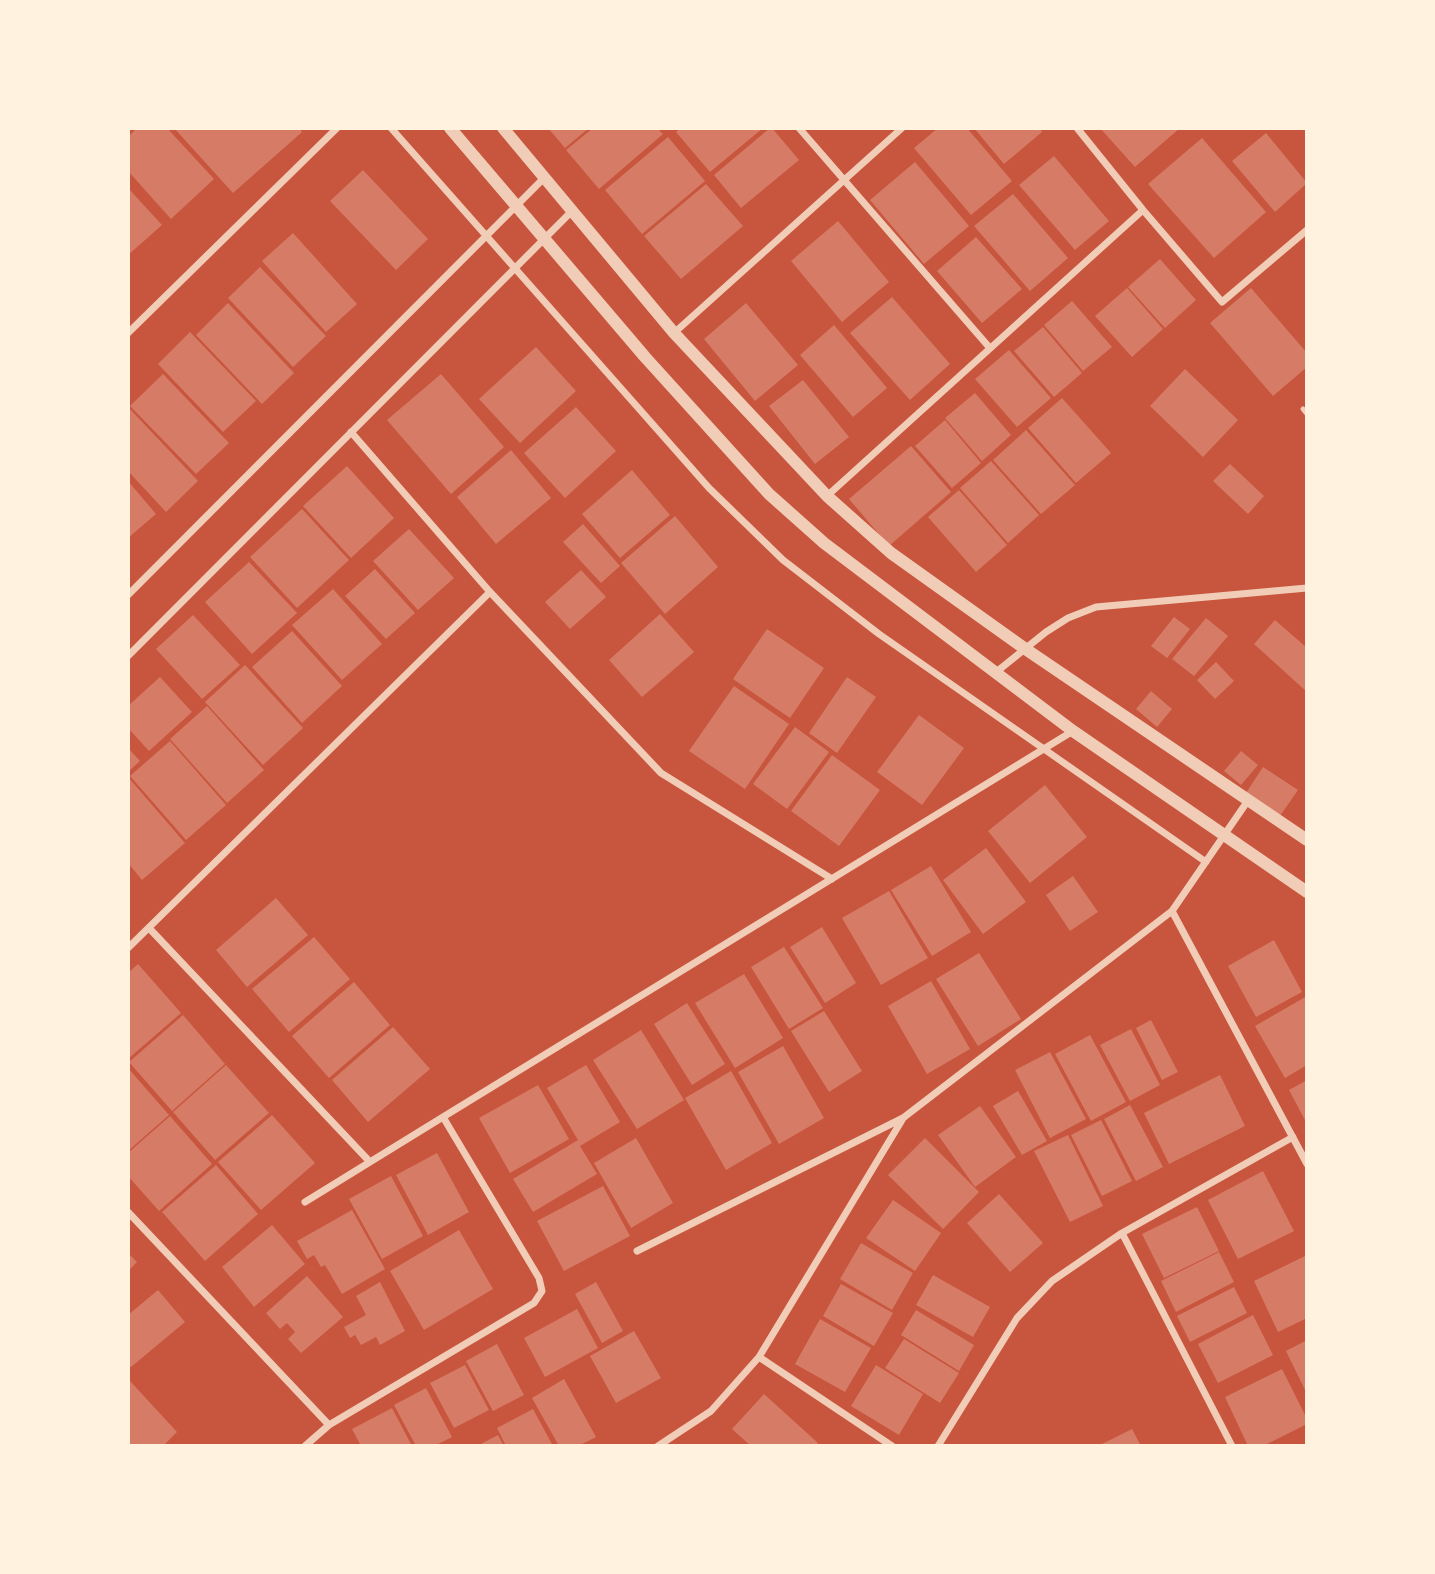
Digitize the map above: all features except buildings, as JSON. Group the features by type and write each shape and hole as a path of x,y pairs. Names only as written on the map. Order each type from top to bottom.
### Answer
{"street":[{"path":"128,333 337,128"},
{"path":"391,128 709,488 783,560 879,634 1206,862"},
{"path":"450,128 645,357 769,494 824,542 1073,732 1307,892"},
{"path":"503,128 674,333 827,496 891,553 1024,648 1307,840"},
{"path":"799,128 989,347"},
{"path":"674,333 902,128"},
{"path":"1077,128 1143,211 1222,302 1307,230"},
{"path":"128,595 545,177"},
{"path":"128,656 572,211"},
{"path":"827,496 989,347 1143,211"},
{"path":"351,432 490,592 662,773 832,879"},
{"path":"994,673 1024,648 1068,618 1096,607 1307,588"},
{"path":"128,948 490,592"},
{"path":"305,1202 1073,732"},
{"path":"637,1251 903,1118 1172,911 1250,799"},
{"path":"1172,911 1307,1164"},
{"path":"149,928 370,1162"},
{"path":"305,1446 329,1425 534,1303 542,1291 539,1278 443,1117"},
{"path":"658,1446 711,1411 759,1357 903,1118"},
{"path":"938,1446 1017,1318 1052,1281 1122,1233 1293,1137"},
{"path":"128,1212 329,1425"},
{"path":"1122,1233 1232,1446"},
{"path":"759,1357 892,1446"}]}
